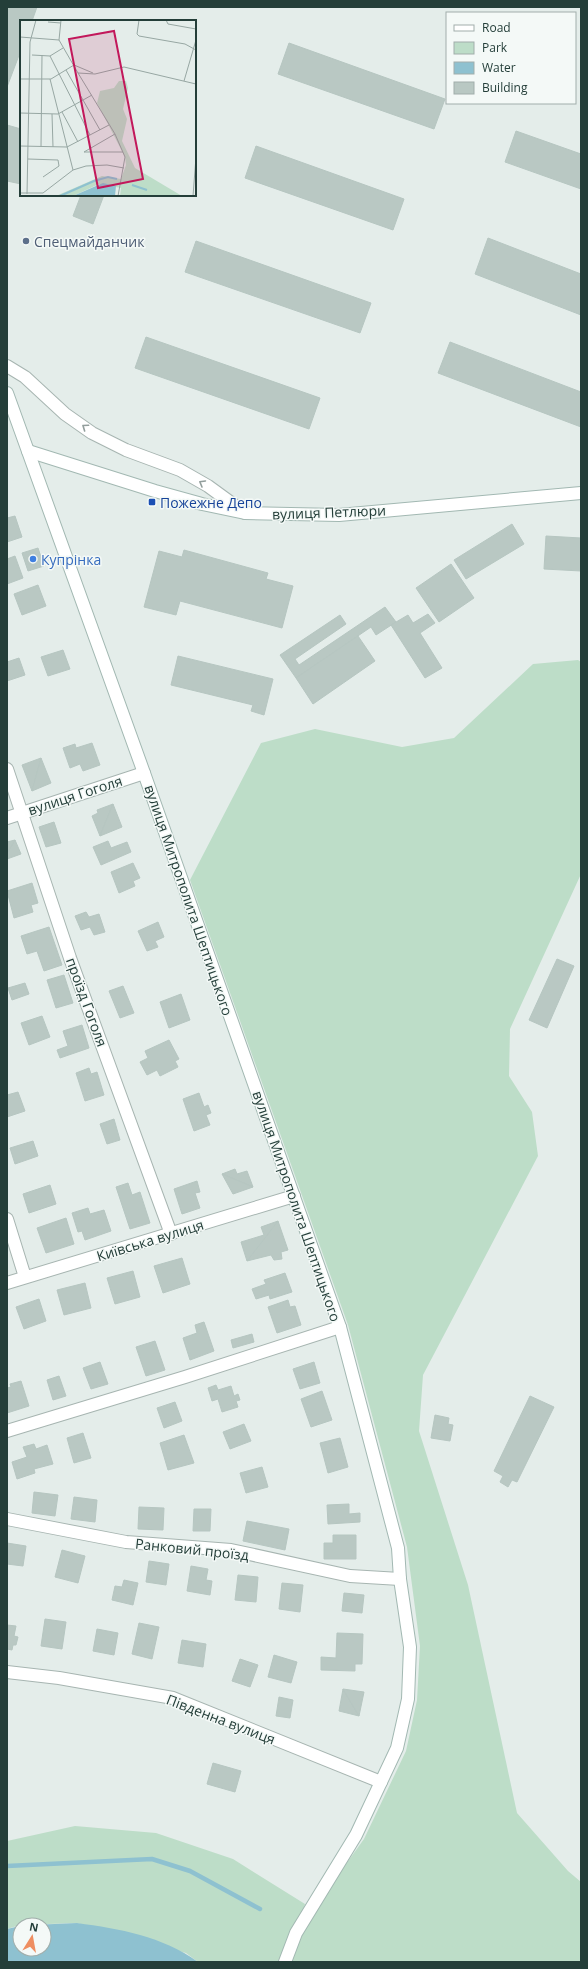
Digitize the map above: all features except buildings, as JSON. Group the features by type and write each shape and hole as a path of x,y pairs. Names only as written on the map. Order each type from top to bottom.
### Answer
{"street":[{"path":"7,366 25,377 65,414 92,433 126,450 180,470 208,486 245,513"},
{"path":"7,393 28,451"},
{"name":"вулиця Петлюри","path":"28,451 154,491 202,504 245,513 339,515 581,492"},
{"name":"вулиця Митрополита Шептицького","path":"28,451 144,773 340,1327 398,1548 400,1579 410,1647 408,1699 397,1748 356,1835 296,1933 285,1962"},
{"name":"проїзд Гоголя","path":"7,769 70,958 171,1234"},
{"name":"вулиця Гоголя","path":"7,818 144,773"},
{"name":"Київська вулиця","path":"7,1283 294,1196"},
{"path":"7,1219 25,1277"},
{"path":"7,1431 185,1377 340,1327"},
{"name":"Ранковий проїзд","path":"7,1519 126,1542 231,1550 350,1576 400,1579"},
{"name":"Південна вулиця","path":"7,1672 59,1678 173,1698 381,1782"}],"green space":[{"path":"578,660 581,662 581,874 510,1029 509,1076 532,1112 538,1156 423,1375 419,1431 468,1585 517,1813 568,1871 581,1882 581,1962 198,1962 186,1953 77,1923 52,1924 52,1917 12,1917 12,1927 7,1929 7,1841 75,1826 156,1833 233,1859 305,1904 297,1932 364,1839 406,1751 417,1700 420,1646 407,1547 348,1325 190,880 261,743 315,729 402,747 454,738 533,664"}],"water":[{"path":"77,1923 125,1931 170,1946 198,1962 7,1962 7,1929 12,1928 12,1957 52,1957 52,1924"}],"waterway":[{"path":"7,1866 152,1859 190,1871 260,1909"}],"place":[{"name":"Спецмайданчик","path":"26,241"},
{"name":"Пожежне Депо","path":"152,502"},
{"name":"Купрінка","path":"33,559"}]}
